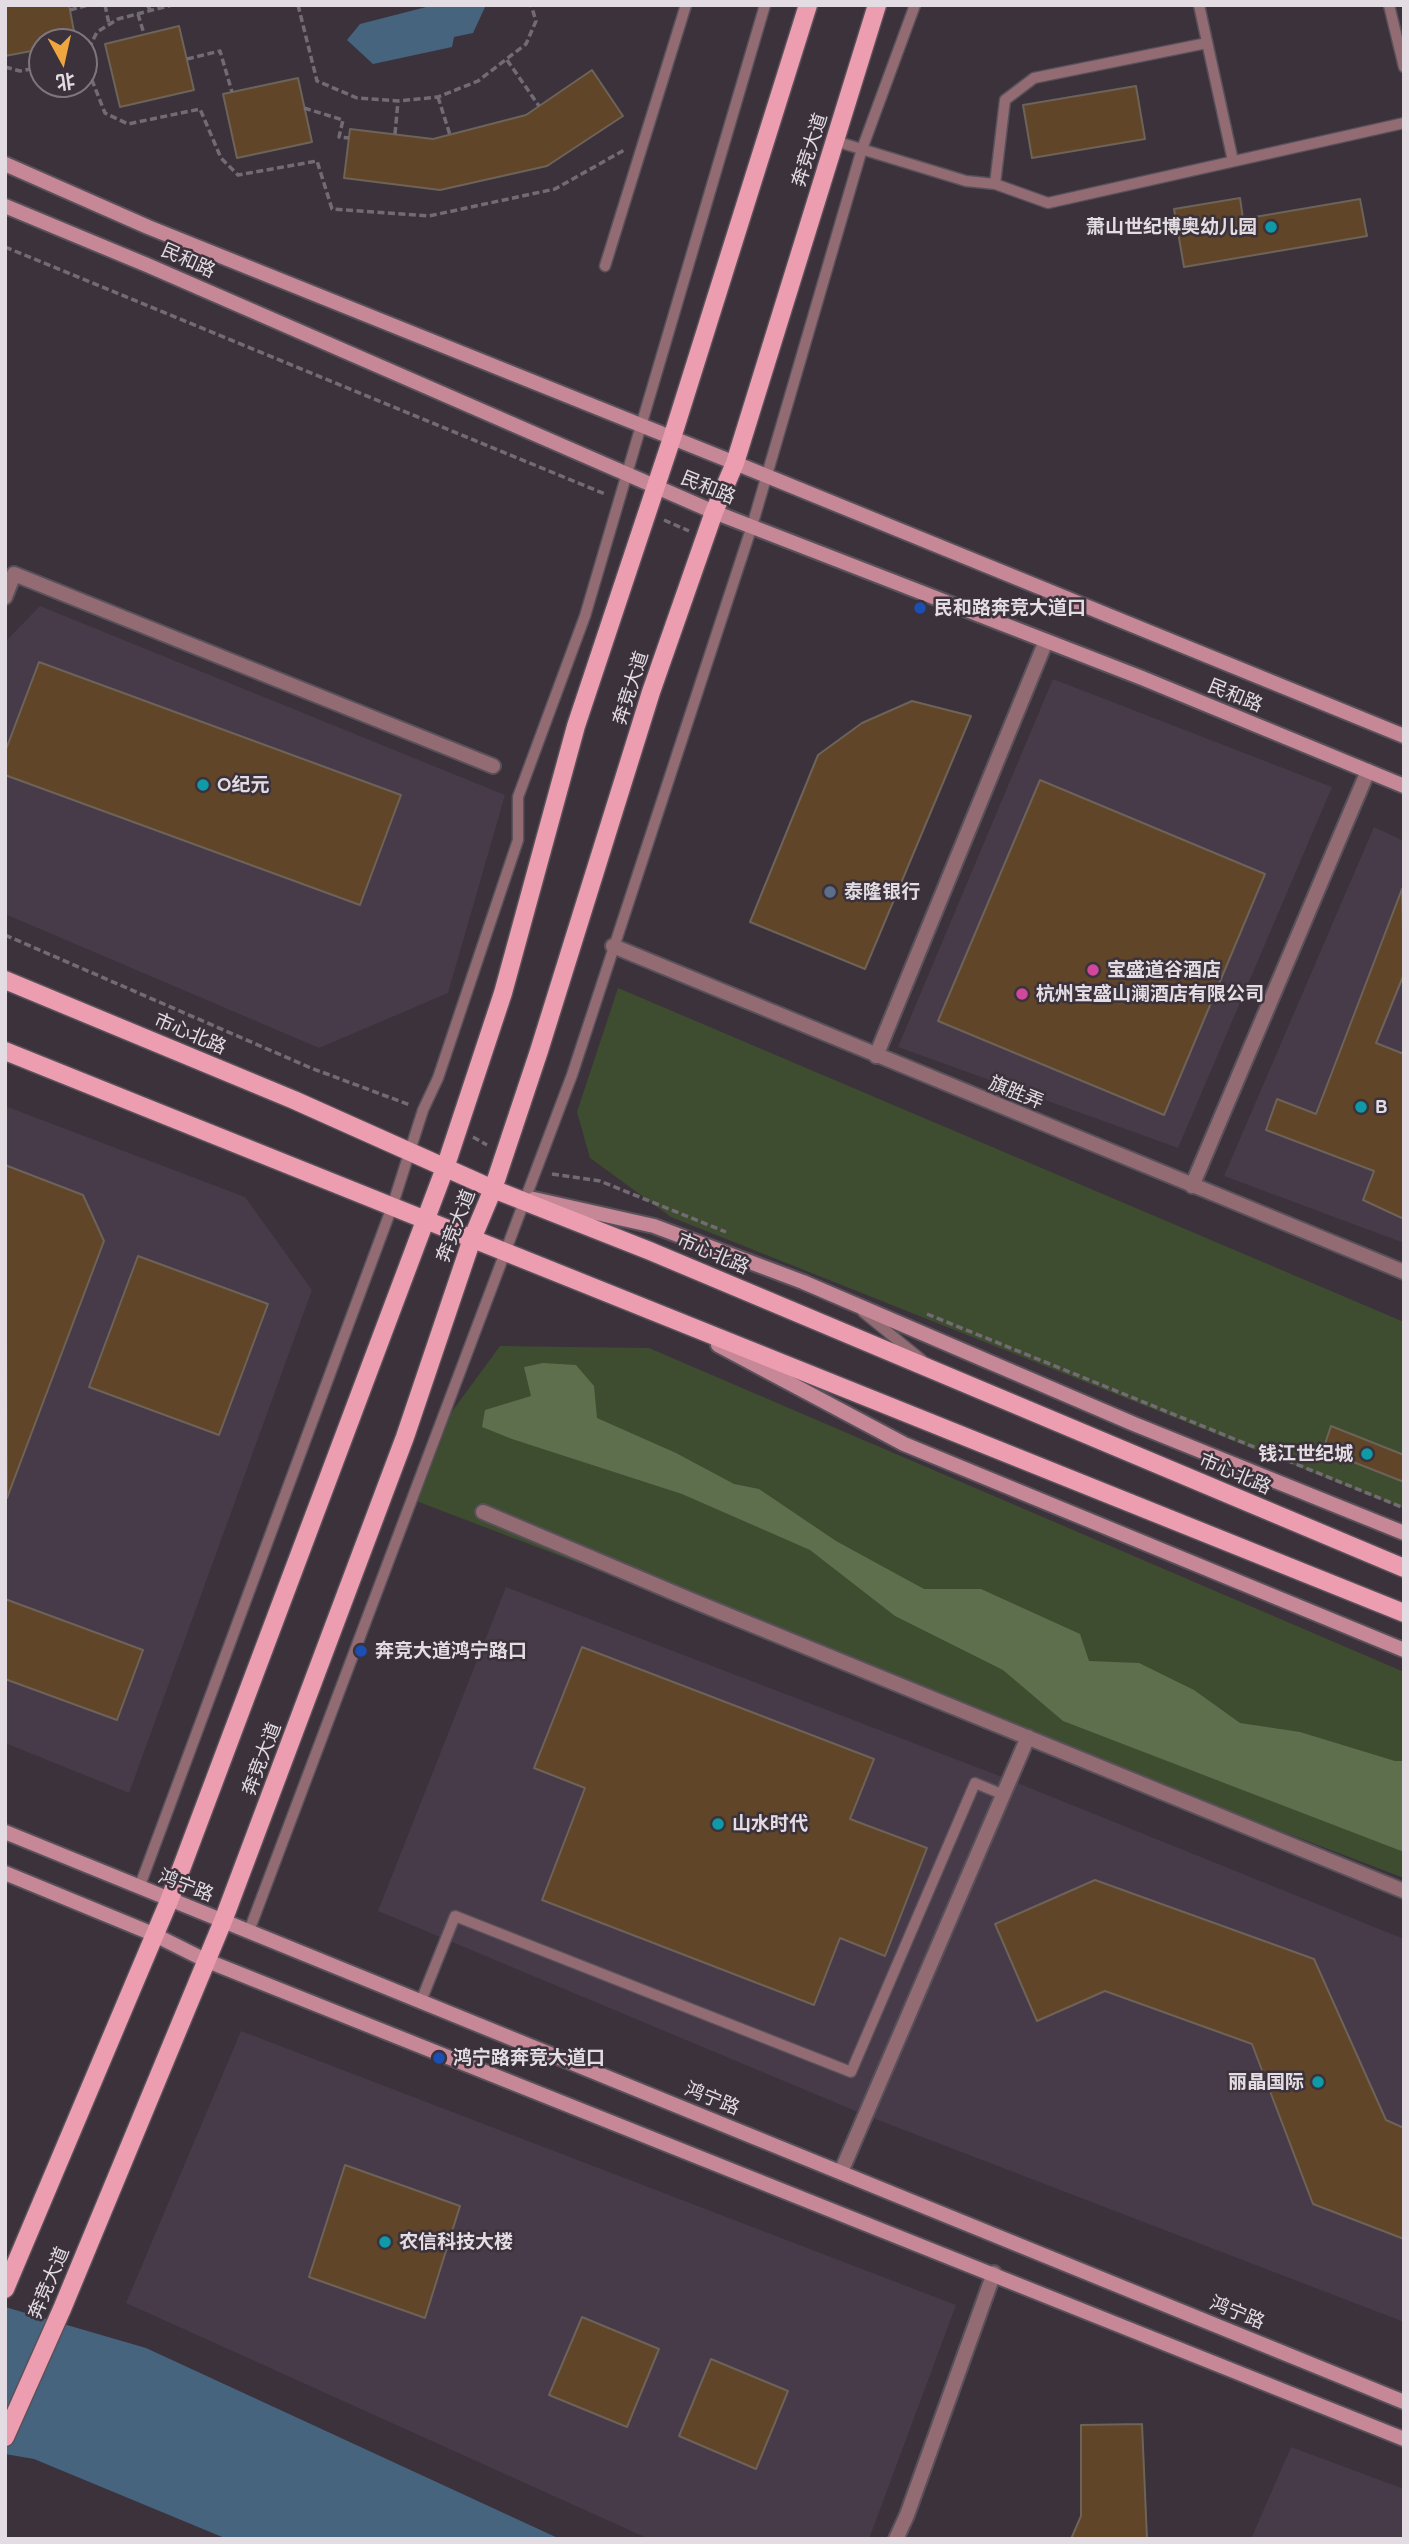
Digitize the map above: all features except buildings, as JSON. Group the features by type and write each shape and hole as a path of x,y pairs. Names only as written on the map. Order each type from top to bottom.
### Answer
{"main road":[{"name":"奔竞大道","path":"6,2287 169,1900 445,1168 503,993 576,726 672,438 808,5"},
{"name":"奔竞大道","path":"5,2437 62,2309 223,1921 405,1437 539,1051 651,692 705,538 735,463 877,5"},
{"name":"民和路","path":"5,164 148,227 766,475 1404,736"},
{"name":"民和路","path":"5,206 148,264 715,512 1046,641 1404,786"},
{"name":"市心北路","path":"5,980 294,1100 493,1189 650,1251 1404,1568"},
{"path":"5,1051 1404,1613"},
{"path":"524,1199 653,1226 803,1282 1134,1424 1404,1533"},
{"path":"664,1316 904,1444 1404,1650"},
{"name":"鸿宁路","path":"5,1832 1404,2402"},
{"path":"5,1873 153,1934 205,1961 1404,2439"}],"street":[{"path":"5,597 14,574 493,766"},
{"path":"876,1056 1046,641"},
{"path":"1192,1186 1368,771"},
{"name":"旗胜弄","path":"613,946 1404,1272"},
{"path":"484,1511 679,1595 1404,1891"},
{"path":"841,2172 1028,1737"},
{"path":"896,2539 907,2515 993,2273"}],"lane":[{"path":"605,266 686,5"},
{"path":"139,1888 392,1207 422,1110 438,1077 518,840 518,797 585,616 765,5"},
{"path":"249,1931 572,1075 752,526 862,149 915,5"},
{"path":"1199,5 1233,161"},
{"path":"1390,5 1404,67"},
{"path":"995,184 1005,100 1034,78 1207,43"},
{"path":"835,141 966,181 995,184 1048,203 1404,123"},
{"path":"855,1305 936,1371"},
{"path":"421,2001 455,1916 851,2072 975,1783 1004,1795"}],"path":[{"path":"70,10 89,5"},
{"path":"104,5 110,24"},
{"path":"147,5 151,11"},
{"path":"98,31 118,19 172,5"},
{"path":"298,5 317,81 357,98 398,101 438,97 478,81 526,44 536,21 531,5"},
{"path":"138,14 144,34"},
{"path":"187,59 219,51 232,92"},
{"path":"507,60 539,106"},
{"path":"5,67 20,71 28,70"},
{"path":"98,95 105,113 128,124 200,109 221,158 238,175 317,161 332,209 429,216 555,189 643,139"},
{"path":"438,97 450,135"},
{"path":"395,134 398,101"},
{"path":"304,108 344,120 339,137 349,138"},
{"path":"5,247 620,500"},
{"path":"647,512 705,538"},
{"path":"5,935 312,1068 422,1110"}],"shaded area":[{"path":"40,606 505,795 448,993 319,1048 5,914 5,642"},
{"path":"1053,679 1332,787 1178,1148 898,1047"},
{"path":"1374,827 1404,841 1404,1243 1224,1176"},
{"path":"5,1106 245,1197 312,1290 129,1793 5,1743"},
{"path":"506,1587 1010,1780 1404,1939 1404,2322 865,2115 378,1911"},
{"path":"241,2031 956,2305 869,2539 649,2539 126,2303"},
{"path":"1291,2447 1404,2489 1404,2539 1251,2539"}],"green space":[{"path":"618,988 1404,1322 1404,1509 671,1217 590,1158 577,1112"},
{"path":"500,1346 649,1348 1404,1672 1404,1878 411,1499 426,1447"},
{"path":"543,1363 576,1365 594,1386 597,1418 676,1453 734,1484 759,1489 836,1541 924,1589 981,1589 1080,1634 1089,1661 1139,1663 1194,1690 1240,1723 1300,1732 1395,1761 1404,1761 1404,1852 1063,1721 1003,1670 895,1616 810,1550 682,1494 482,1427 485,1410 531,1396 524,1367"}],"water":[{"path":"434,5 486,5 473,33 454,37 452,47 373,64 347,40 360,24"},
{"path":"5,2307 146,2348 560,2539 227,2539 34,2459 5,2454"}],"place":[{"name":"萧山世纪博奥幼儿园","path":"1271,227"},
{"name":"民和路奔竞大道口","path":"920,608"},
{"name":"O纪元","path":"203,785"},
{"name":"泰隆银行","path":"830,892"},
{"name":"宝盛道谷酒店","path":"1093,970"},
{"name":"杭州宝盛山澜酒店有限公司","path":"1022,994"},
{"name":"B","path":"1361,1107"},
{"name":"钱江世纪城","path":"1367,1454"},
{"name":"奔竞大道鸿宁路口","path":"361,1651"},
{"name":"山水时代","path":"718,1824"},
{"name":"鸿宁路奔竞大道口","path":"439,2058"},
{"name":"丽晶国际","path":"1318,2082"},
{"name":"农信科技大楼","path":"385,2242"}]}
